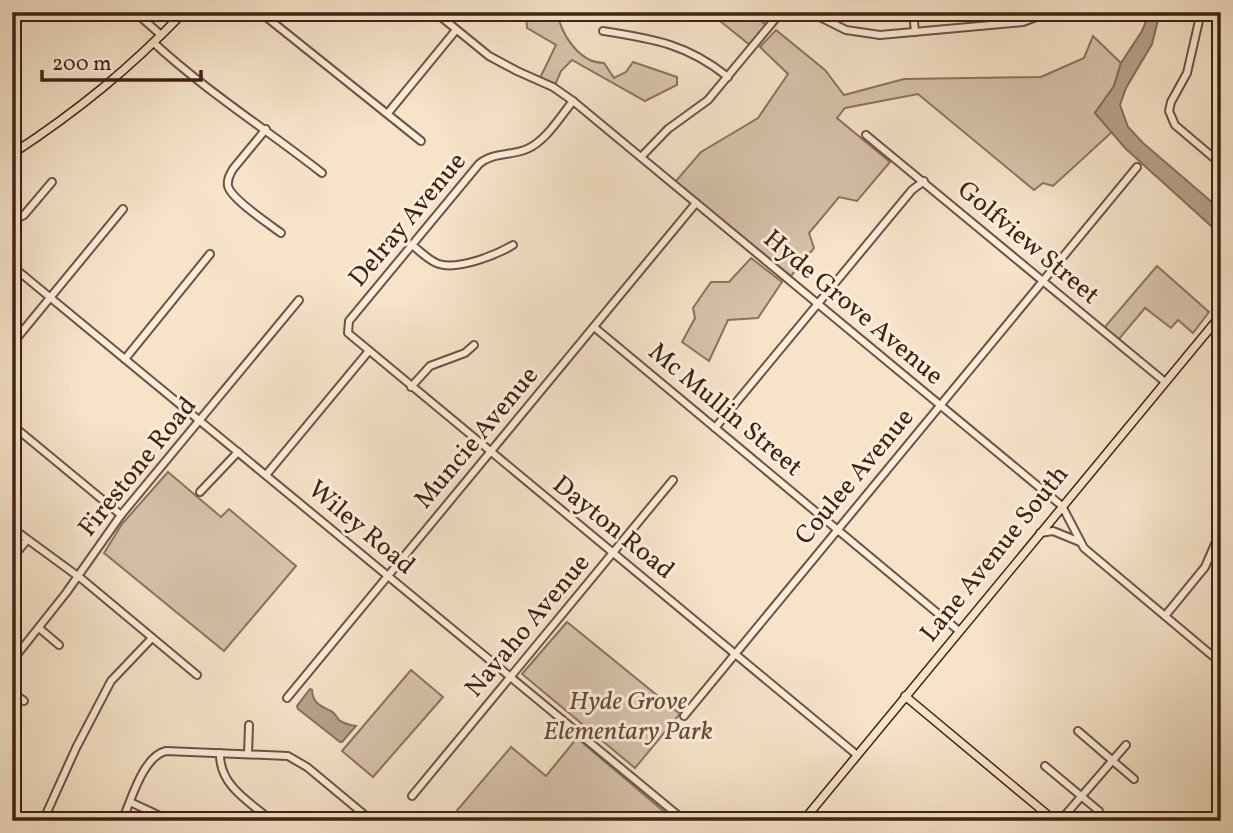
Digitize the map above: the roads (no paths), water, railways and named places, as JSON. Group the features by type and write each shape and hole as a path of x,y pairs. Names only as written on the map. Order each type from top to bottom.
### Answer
{"main road":[{"path":"12,154 80,107 154,43 184,12"},
{"name":"Lane Avenue South","path":"803,821 1221,315"},
{"path":"905,696 1058,821"}],"street":[{"path":"135,12 161,35"},
{"path":"260,12 421,141"},
{"name":"Hyde Grove Avenue","path":"435,12 504,65 553,87 573,101 641,157 1062,506 1080,542 1097,560 1220,660"},
{"path":"641,157 668,129 708,100 782,12"},
{"path":"810,12 832,25 858,33 880,35 1023,22 1049,12"},
{"path":"913,12 915,32"},
{"path":"1201,12 1187,74 1171,102 1169,111 1175,125 1221,164"},
{"path":"387,113 456,30"},
{"path":"603,31 676,45 704,59 728,77"},
{"path":"154,43 232,108 265,129 321,173"},
{"name":"Delray Avenue","path":"347,329 349,321 479,164 489,157 524,151 536,144 573,101"},
{"path":"265,129 233,169 229,176 229,186 234,195 281,233"},
{"name":"Golfview Street","path":"866,135 1165,382"},
{"name":"Coulee Avenue","path":"684,716 1137,167"},
{"path":"715,428 912,190 923,181"},
{"path":"12,221 24,215 52,182"},
{"name":"Muncie Avenue","path":"287,698 696,203"},
{"path":"12,344 123,209"},
{"path":"412,245 432,261 447,265 496,254 513,245"},
{"path":"125,359 210,254"},
{"name":"Wiley Road","path":"12,265 685,821"},
{"name":"Firestone Road","path":"12,661 77,578 121,515 299,300"},
{"name":"Mc Mullin Street","path":"594,327 959,631"},
{"name":"Dayton Road","path":"347,329 351,337 368,352 857,755"},
{"path":"411,387 430,366 465,353 474,345"},
{"path":"266,475 368,352"},
{"path":"12,425 121,515"},
{"path":"200,492 238,452"},
{"name":"Navaho Avenue","path":"412,796 673,480"},
{"path":"12,528 197,675"},
{"path":"1165,616 1208,562 1221,530"},
{"path":"1040,533 1053,531 1080,542"},
{"path":"12,558 27,540"},
{"path":"38,628 60,645"},
{"path":"43,821 76,748 111,681 152,638"},
{"path":"12,691 24,701"},
{"path":"248,754 249,725"},
{"path":"1078,732 1134,779"},
{"path":"1058,821 1126,745"},
{"path":"122,821 148,763 156,754 166,751 288,756 301,762 372,821"},
{"path":"220,753 225,780 272,821"},
{"path":"1045,766 1099,811"},
{"path":"130,802 171,821"}],"park label":[{"name":"Hyde Grove Elementary Park","path":"628,717"}]}
